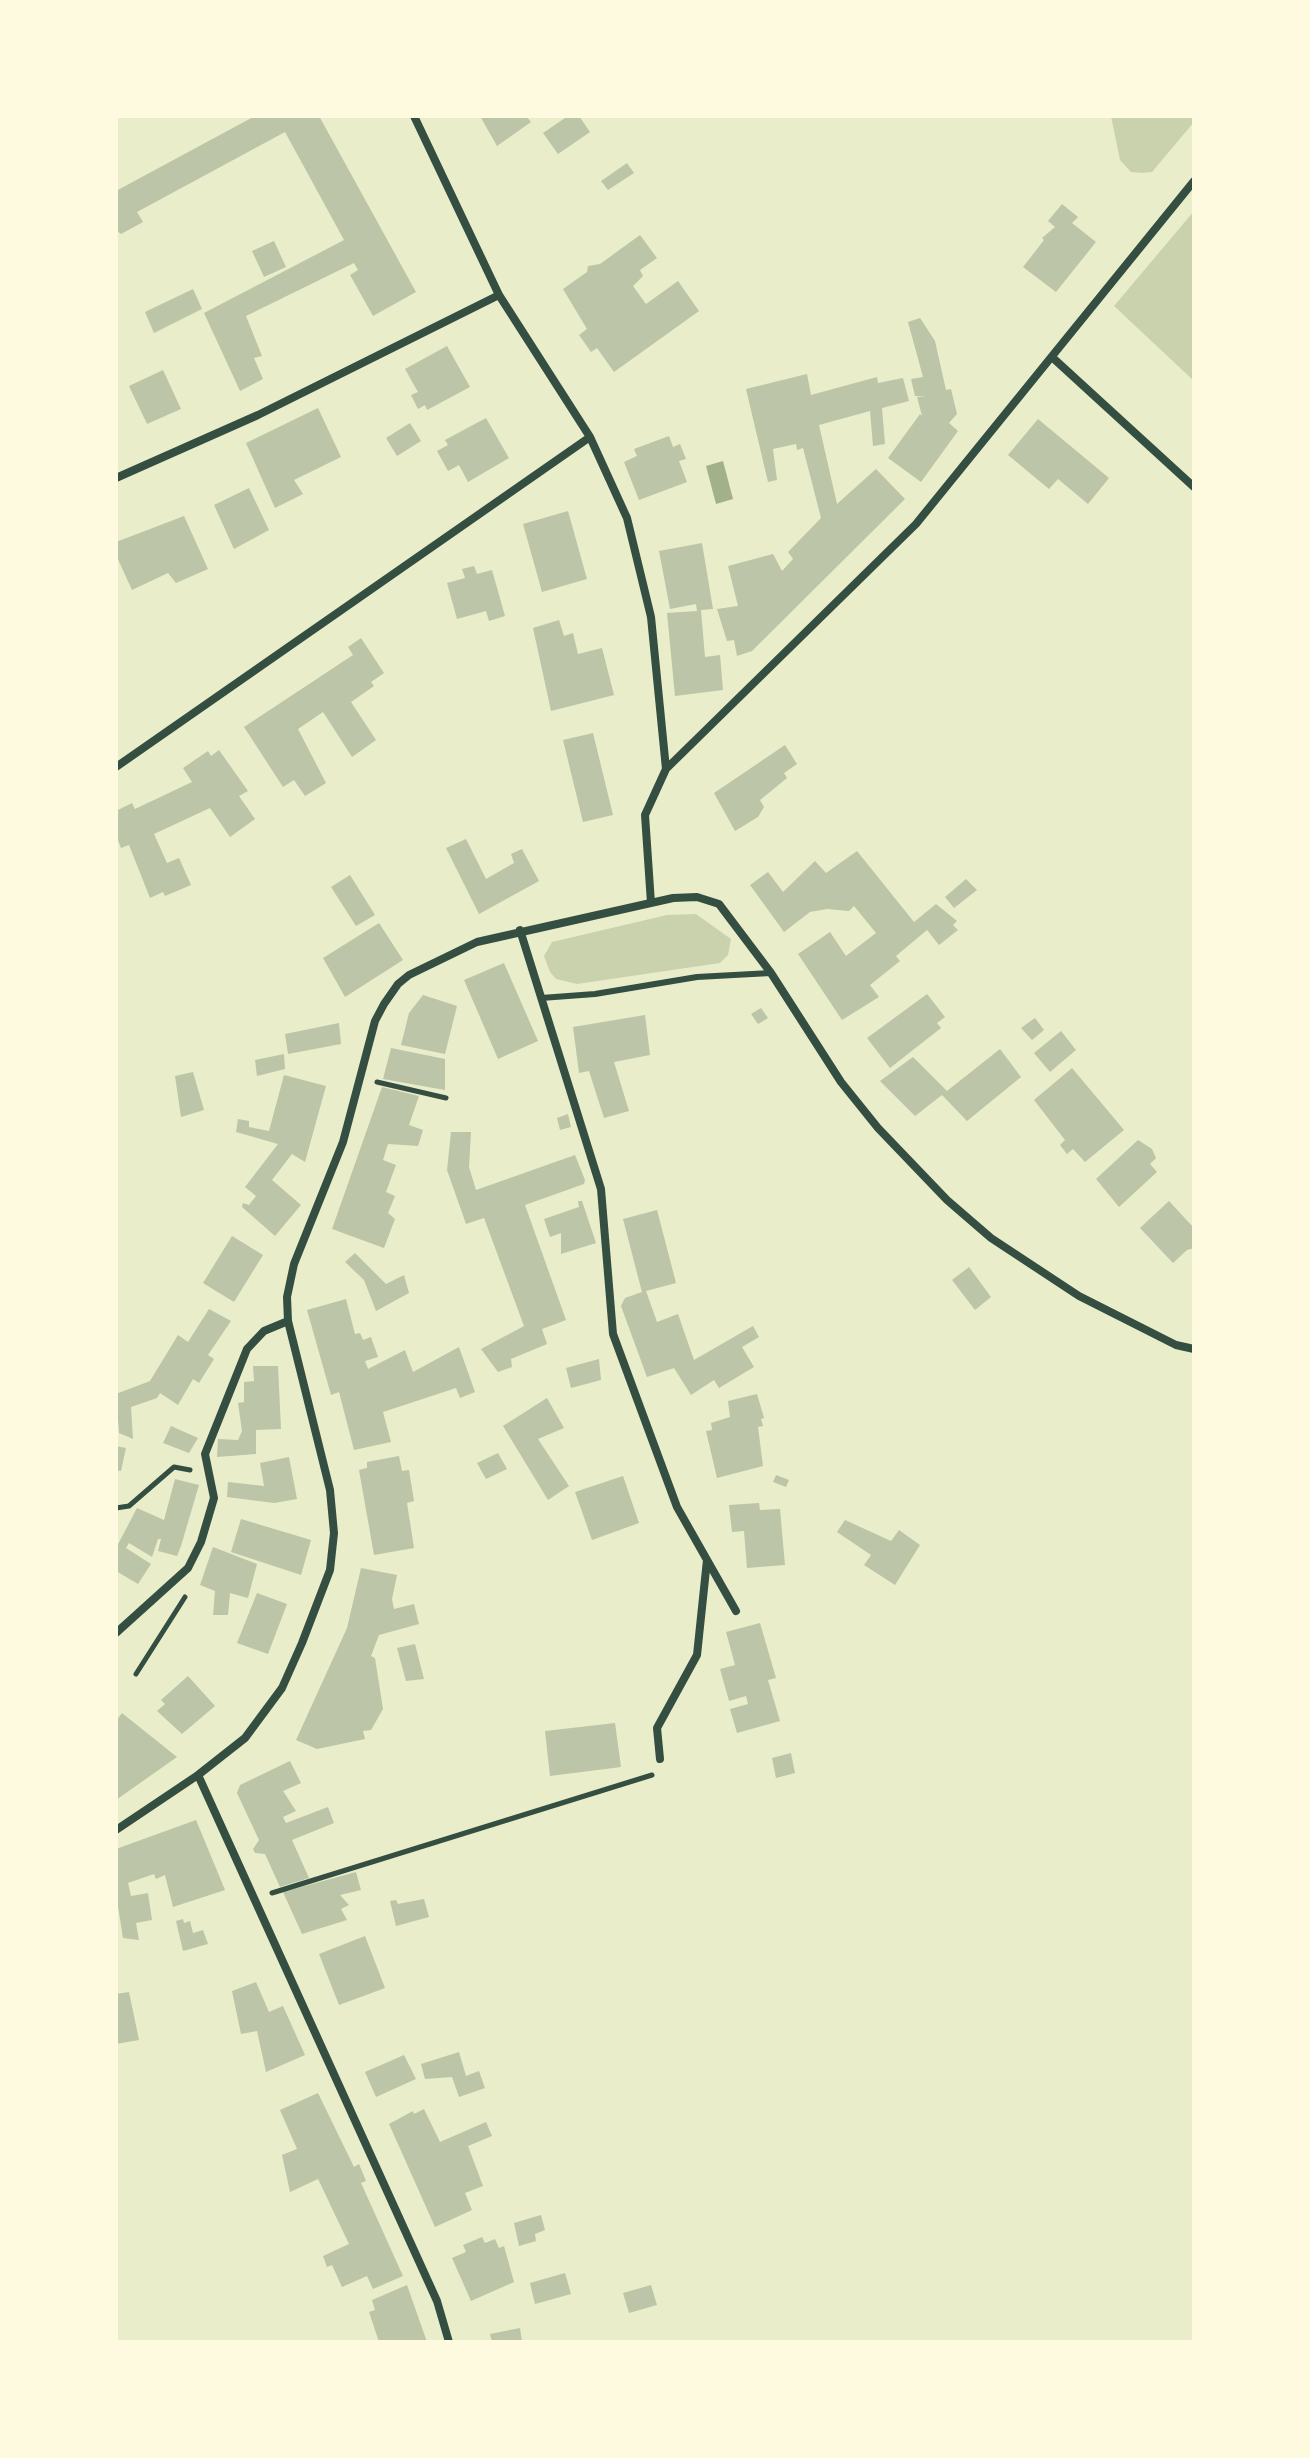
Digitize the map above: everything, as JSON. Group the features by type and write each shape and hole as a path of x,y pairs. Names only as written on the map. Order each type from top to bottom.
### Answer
{"street":[{"path":"414,116 499,295 590,437 627,518 656,656 666,769"},
{"path":"651,903 645,815 666,769 916,524 1194,181"},
{"path":"116,478 272,408 499,295"},
{"path":"1053,358 1194,487"},
{"path":"116,767 590,437"},
{"path":"116,1830 198,1775 245,1738 268,1710 302,1643 330,1570 334,1533 330,1490 288,1321 287,1297 294,1264 343,1142 375,1021 398,984 477,942 651,903 697,897 719,904 771,973 841,1082 878,1128 947,1200 991,1238 1079,1296 1176,1345 1194,1349"},
{"path":"520,930 601,1189 613,1334 677,1507 736,1611"},
{"path":"116,1633 188,1568 204,1534 214,1498 205,1454 247,1349 264,1331 288,1321"},
{"path":"660,1759 657,1728 697,1655 707,1559"},
{"path":"198,1775 437,2301 449,2342"}],"lane":[{"path":"541,998 595,994 697,977 771,973"}],"path":[{"path":"360,1078 446,1098"},
{"path":"116,1508 129,1506 174,1467 207,1473"},
{"path":"136,1674 180,1609 189,1588"},
{"path":"255,1898 664,1771 660,1759"}],"shaded area":[{"path":"1111,116 1194,116 1194,122 1152,172 1142,173 1131,172 1120,160"},
{"path":"1194,211 1194,381 1114,306"},
{"path":"723,461 733,499 716,504 706,466"},
{"path":"696,914 731,939 728,955 720,963 577,984 556,979 544,956 552,942 667,915"}],"building":[{"path":"255,116 319,116 416,292 373,316 350,275 358,270 354,263 246,316 262,356 254,358 263,379 240,391 204,313 344,240 285,132 137,212 143,222 121,234 116,230 116,191"},
{"path":"480,116 526,116 531,122 497,146"},
{"path":"568,116 579,116 590,132 558,154 543,133"},
{"path":"627,163 634,173 608,190 601,181"},
{"path":"1062,204 1078,217 1072,223 1096,242 1056,292 1023,267 1044,240 1042,238 1055,227 1048,221"},
{"path":"640,235 657,258 640,270 643,276 633,286 646,304 678,281 699,311 614,372 597,348 591,352 579,335 587,329 563,289 587,272 588,266 600,264"},
{"path":"274,241 286,267 264,277 252,251"},
{"path":"193,289 202,309 154,333 145,312"},
{"path":"920,318 935,341 946,390 951,389 957,414 949,423 958,431 921,482 888,458 920,414 922,416 917,397 926,396 915,396 911,379 923,377 908,322"},
{"path":"447,346 470,387 427,410 425,405 418,409 411,395 418,392 405,369"},
{"path":"163,370 181,409 147,424 129,386"},
{"path":"807,374 811,395 877,377 878,383 903,378 909,401 882,408 885,444 873,446 870,411 819,425 837,504 876,469 905,499 752,651 737,656 734,640 727,641 717,609 738,606 728,566 773,554 782,571 793,559 788,552 821,518 803,448 797,450 796,444 773,449 777,480 768,482 746,389"},
{"path":"318,408 341,457 294,480 303,494 275,508 246,443"},
{"path":"486,418 509,458 468,482 459,465 448,471 437,451 448,445 445,440"},
{"path":"1038,419 1109,478 1088,504 1058,479 1049,489 1008,455"},
{"path":"410,423 421,441 397,456 386,438"},
{"path":"669,436 673,447 680,444 686,459 679,461 687,482 639,500 624,462 637,456 634,449"},
{"path":"249,488 269,530 234,549 214,505"},
{"path":"568,511 587,579 542,592 523,524"},
{"path":"184,516 208,569 176,583 168,573 132,590 116,555 116,542"},
{"path":"702,543 713,609 701,610 705,657 720,655 723,690 675,696 667,613 697,611 696,604 670,609 659,551"},
{"path":"474,566 477,574 492,570 505,616 489,621 486,611 457,619 447,583 465,578 462,569"},
{"path":"559,620 564,636 573,633 578,654 602,648 614,695 551,711 533,628"},
{"path":"361,638 384,673 371,682 374,686 351,702 376,740 352,757 323,712 298,729 326,783 305,796 294,780 283,787 244,727 353,655 348,647"},
{"path":"593,733 613,815 583,822 563,740"},
{"path":"785,745 797,764 784,773 787,778 760,800 764,807 758,817 735,831 714,793"},
{"path":"219,750 248,791 239,796 255,819 230,837 210,808 154,834 167,863 179,858 191,885 165,896 163,892 150,898 129,845 121,848 116,835 116,811 132,803 135,809 192,782 183,768 208,751 211,756"},
{"path":"466,839 486,879 514,863 511,854 522,849 539,881 479,914 446,848"},
{"path":"857,851 914,922 936,904 957,921 953,925 958,930 939,945 927,930 896,956 900,961 870,985 879,997 842,1020 798,954 830,932 846,956 876,933 854,906 849,911 827,909 810,912 784,932 750,885 768,872 783,892 815,861 826,873"},
{"path":"350,875 375,915 356,926 331,887"},
{"path":"966,879 977,890 954,908 945,897"},
{"path":"379,923 403,960 345,997 323,958"},
{"path":"504,963 538,1041 498,1059 464,980"},
{"path":"927,994 945,1017 937,1023 941,1028 890,1068 867,1038"},
{"path":"423,995 457,1006 445,1054 401,1045 409,1013"},
{"path":"761,1008 768,1018 758,1024 751,1014"},
{"path":"645,1015 650,1055 614,1062 629,1111 604,1118 589,1071 579,1073 573,1027"},
{"path":"1035,1018 1044,1030 1032,1040 1021,1028"},
{"path":"339,1023 341,1044 288,1054 285,1034"},
{"path":"1061,1031 1076,1050 1050,1072 1034,1053"},
{"path":"391,1048 445,1059 445,1090 383,1079"},
{"path":"1000,1049 1021,1077 967,1121 942,1095 915,1116 880,1081 913,1057 947,1091"},
{"path":"284,1054 285,1069 257,1076 255,1060"},
{"path":"1072,1068 1124,1130 1085,1162 1073,1149 1067,1154 1060,1145 1065,1140 1034,1100"},
{"path":"193,1072 204,1110 181,1117 175,1076"},
{"path":"284,1075 326,1086 305,1162 292,1154 272,1180 301,1205 275,1236 242,1207 243,1203 249,1205 256,1196 245,1187 278,1144 236,1132 238,1119 249,1121 249,1127 269,1131"},
{"path":"382,1087 419,1096 409,1125 423,1130 418,1146 388,1144 383,1160 396,1165 386,1192 395,1196 388,1213 395,1219 384,1248 332,1229"},
{"path":"568,1114 571,1127 560,1130 557,1118"},
{"path":"451,1132 471,1132 469,1167 476,1190 575,1155 585,1180 584,1184 525,1205 566,1320 542,1329 547,1344 511,1359 512,1367 498,1372 481,1349 524,1326 484,1218 466,1224 447,1170"},
{"path":"1138,1140 1152,1149 1156,1158 1150,1164 1157,1172 1119,1207 1096,1179"},
{"path":"578,1201 582,1201 596,1243 561,1254 561,1233 550,1237 544,1219 579,1207"},
{"path":"1169,1201 1194,1228 1194,1248 1187,1250 1173,1263 1140,1228"},
{"path":"657,1210 676,1283 646,1291 657,1322 678,1314 694,1360 753,1326 759,1337 742,1347 754,1367 719,1388 714,1380 691,1395 674,1368 647,1377 621,1306 625,1298 642,1292 623,1219"},
{"path":"232,1236 263,1255 234,1302 203,1283"},
{"path":"355,1253 386,1284 404,1275 409,1293 376,1311 364,1280 345,1262"},
{"path":"969,1267 991,1297 975,1310 952,1280"},
{"path":"346,1299 355,1334 360,1333 363,1340 371,1337 378,1357 365,1361 368,1369 405,1350 413,1372 459,1347 475,1392 460,1398 456,1388 383,1412 391,1442 354,1450 339,1392 331,1395 307,1310"},
{"path":"209,1309 231,1321 208,1355 214,1359 199,1383 193,1379 178,1405 160,1393 157,1398 131,1407 133,1439 119,1433 116,1394 150,1381 178,1335 188,1342"},
{"path":"599,1359 601,1380 571,1388 566,1368"},
{"path":"253,1366 278,1366 281,1429 256,1430 256,1454 217,1457 218,1439 238,1440 242,1431 238,1403 244,1402 244,1382 254,1381"},
{"path":"757,1394 764,1418 761,1419 763,1426 758,1427 763,1466 717,1478 706,1431 712,1430 711,1423 730,1417 728,1401"},
{"path":"547,1398 564,1428 538,1439 569,1486 548,1500 503,1426"},
{"path":"171,1426 198,1438 189,1453 163,1443"},
{"path":"116,1446 126,1448 121,1471 116,1470"},
{"path":"498,1453 507,1469 486,1479 477,1463"},
{"path":"399,1456 402,1471 409,1470 414,1501 407,1503 414,1548 374,1555 359,1470 367,1468 367,1462"},
{"path":"289,1457 297,1499 274,1503 227,1497 228,1482 264,1486 260,1463"},
{"path":"776,1475 789,1480 786,1487 773,1482"},
{"path":"623,1476 639,1523 592,1540 575,1492"},
{"path":"175,1479 199,1485 181,1546 177,1556 158,1551 161,1539 158,1539 152,1557 129,1543 126,1548 151,1564 138,1584 116,1571 116,1548 137,1508 164,1520"},
{"path":"759,1503 760,1510 780,1509 785,1565 747,1568 744,1531 732,1532 729,1505"},
{"path":"241,1519 311,1540 301,1575 231,1552"},
{"path":"845,1520 891,1541 899,1530 920,1545 895,1585 864,1565 871,1555 837,1532"},
{"path":"213,1547 257,1564 248,1598 230,1593 228,1615 213,1615 215,1591 200,1585"},
{"path":"361,1568 397,1575 392,1599 394,1609 414,1604 419,1624 379,1635 371,1656 375,1658 383,1709 371,1730 363,1731 365,1739 317,1749 296,1740 347,1628"},
{"path":"257,1593 287,1604 268,1654 237,1643"},
{"path":"760,1623 776,1678 768,1680 780,1721 737,1733 730,1709 748,1704 746,1696 729,1701 720,1669 735,1665 726,1632"},
{"path":"415,1644 424,1679 406,1681 397,1648"},
{"path":"188,1676 215,1706 182,1734 157,1711 165,1704 161,1700"},
{"path":"122,1713 177,1757 116,1800 116,1721"},
{"path":"615,1723 621,1767 550,1776 545,1731"},
{"path":"791,1753 795,1773 776,1778 772,1758"},
{"path":"290,1761 301,1783 283,1791 296,1811 283,1817 286,1823 328,1807 334,1823 292,1840 309,1878 280,1887 265,1854 255,1853 253,1849 259,1840 237,1793 240,1785"},
{"path":"196,1820 225,1890 173,1907 165,1875 156,1879 154,1874 128,1883 131,1896 148,1893 152,1920 136,1923 139,1940 123,1938 116,1894 116,1849"},
{"path":"356,1872 361,1890 340,1895 349,1905 341,1909 347,1920 302,1934 283,1892"},
{"path":"424,1899 429,1917 396,1926 390,1901 396,1900 398,1904"},
{"path":"183,1919 184,1923 190,1921 193,1933 203,1930 208,1944 183,1951 176,1921"},
{"path":"365,1936 385,1988 339,2005 319,1954"},
{"path":"256,1982 269,2012 283,2006 305,2055 266,2072 257,2031 241,2034 232,1991"},
{"path":"129,1992 139,2040 116,2044 116,1994"},
{"path":"459,2052 466,2076 479,2071 485,2088 459,2097 452,2077 425,2079 421,2064"},
{"path":"404,2055 416,2079 376,2097 365,2072"},
{"path":"318,2093 354,2167 359,2164 366,2181 361,2183 403,2276 373,2289 367,2276 342,2287 332,2265 327,2267 323,2256 349,2244 318,2179 290,2192 282,2155 297,2149 280,2110"},
{"path":"424,2109 440,2142 486,2122 492,2136 468,2146 483,2186 465,2193 472,2210 435,2227 389,2124 413,2111 414,2114"},
{"path":"541,2215 545,2230 535,2234 536,2241 519,2246 514,2223"},
{"path":"482,2237 485,2243 495,2239 499,2248 504,2246 514,2282 471,2301 452,2258 466,2252 463,2245"},
{"path":"565,2273 571,2294 535,2304 530,2283"},
{"path":"407,2285 427,2342 379,2342 369,2312 375,2310 372,2300"},
{"path":"651,2285 657,2305 629,2313 623,2293"},
{"path":"520,2328 522,2342 492,2342 490,2334"}]}
